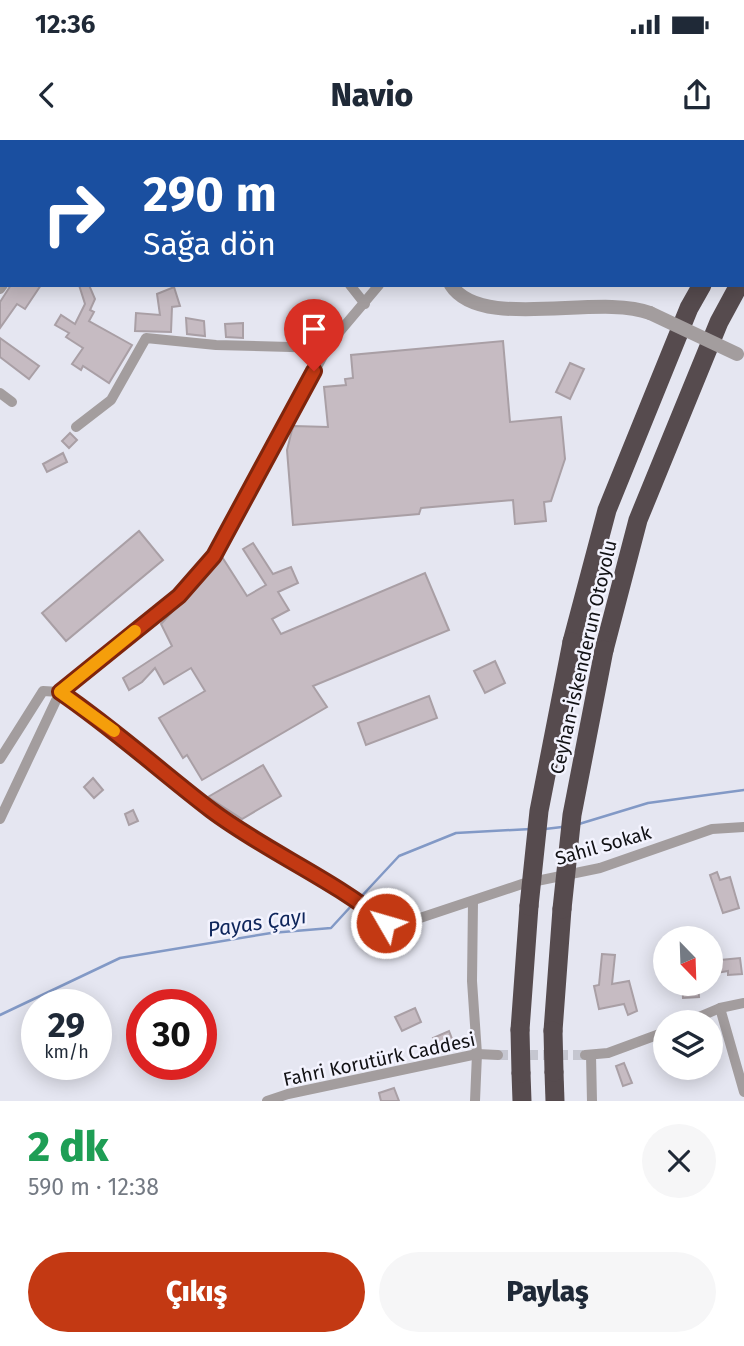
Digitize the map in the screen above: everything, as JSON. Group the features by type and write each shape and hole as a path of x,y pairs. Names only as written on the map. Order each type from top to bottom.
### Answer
{"highway":[{"path":"636,434 694,287"},
{"name":"Ceyhan-İskenderun Otoyolu","path":"522,1101 520,1030 539,811 572,642 607,510 636,434 701,287"},
{"name":"Ceyhan-İskenderun Otoyolu","path":"555,1101 553,1031 572,816 604,650 638,520 719,322 738,287"}],"street":[{"path":"352,287 365,304"},
{"path":"0,819 60,692 179,596 214,556 327,348 378,287"},
{"path":"453,287 460,295 487,307 621,304 650,313 740,356"},
{"path":"76,427 111,400 146,338 216,345 327,348"},
{"path":"0,393 12,402"},
{"path":"0,759 43,691 60,692"},
{"name":"Sahil Sokak","path":"60,692 100,719 213,811 329,880 386,923 396,926 522,884 600,868 712,829 744,827"},
{"path":"473,902 472,981 477,1054 475,1101"},
{"path":"715,1010 744,1003"},
{"path":"720,1008 744,1092"},
{"path":"592,1101 588,1055 637,1045 653,1038"},
{"name":"Fahri Korutürk Caddesi","path":"267,1101 288,1094 477,1054 498,1055"}],"building":[{"path":"10,287 40,287 25,309 17,304 0,328 0,302"},
{"path":"80,287 90,287 95,299 90,310 94,312 89,321 132,345 109,383 83,366 81,370 72,364 83,348 66,337 69,333 55,325 61,315 75,324 85,304"},
{"path":"174,287 180,306 172,307 171,332 135,331 136,313 160,315 157,294"},
{"path":"186,318 204,321 205,336 187,334"},
{"path":"243,323 243,338 226,337 225,324"},
{"path":"0,338 39,366 29,379 0,357"},
{"path":"503,341 510,422 561,417 565,459 551,501 544,502 546,521 515,524 513,500 421,508 419,514 293,525 287,450 292,430 294,426 328,427 324,387 346,385 345,379 353,378 351,355"},
{"path":"570,363 584,369 570,399 556,392"},
{"path":"70,433 77,440 69,448 62,441"},
{"path":"63,453 67,462 47,472 43,464"},
{"path":"139,531 163,560 66,641 42,613"},
{"path":"253,543 273,574 291,567 298,583 278,592 289,610 272,619 281,634 425,573 449,630 313,686 327,707 202,780 187,755 183,758 159,718 205,691 191,668 164,684 155,668 142,682 129,690 123,678 172,646 161,624 222,557 247,596 266,585 243,549"},
{"path":"495,661 505,683 485,693 474,671"},
{"path":"429,696 437,718 366,745 358,723"},
{"path":"263,765 281,796 242,819 208,797"},
{"path":"93,778 103,790 94,798 84,787"},
{"path":"133,810 138,821 129,825 125,814"},
{"path":"717,872 720,880 730,877 739,908 723,913 710,875"},
{"path":"602,954 615,955 612,984 629,981 637,1011 628,1015 624,1004 599,1009 594,986 599,985"},
{"path":"740,958 742,974 728,975 728,971 723,972 723,960"},
{"path":"415,1008 421,1022 402,1031 395,1017"},
{"path":"449,1031 456,1049 439,1054 433,1038"},
{"path":"624,1063 632,1083 623,1086 616,1066"},
{"path":"394,1088 399,1101 381,1101 379,1093"}],"waterway":[{"name":"Payas Çayı","path":"579,824 648,803 744,790"},
{"name":"Payas Çayı","path":"545,829 562,827"},
{"name":"Payas Çayı","path":"358,900 399,856 456,833 531,829"},
{"name":"Payas Çayı","path":"0,1015 120,958 271,933 331,928 353,904"}],"tunnel":[{"path":"498,1055 585,1055"}],"slow traffic":[{"path":"114,731 60,692 135,631"}],"route":[{"path":"314,371 214,556 179,596 60,692 100,719 213,811 329,880 386,923"}]}
